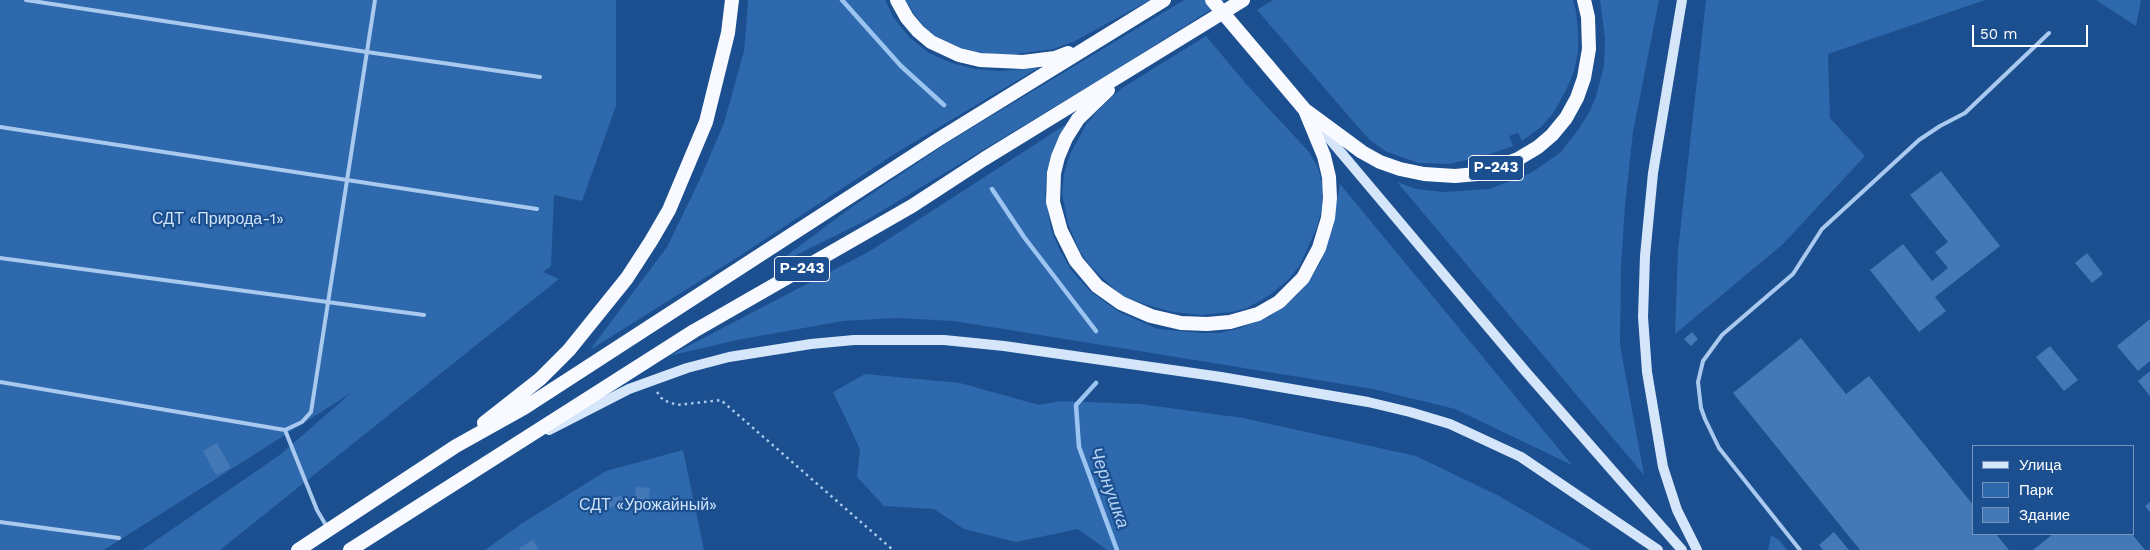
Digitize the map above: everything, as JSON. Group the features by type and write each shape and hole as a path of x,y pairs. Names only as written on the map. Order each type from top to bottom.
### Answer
{"highway":[{"path":"298,550 456,446 540,379 568,350 627,278 669,210 706,122 726,43 732,0"},
{"name":"Р-243","path":"897,0 907,18 931,42 959,55 980,60 1041,61 1055,58 1096,42"},
{"name":"Р-243","path":"456,446 524,408 931,144 1164,0"},
{"name":"Р-243","path":"1212,0 1305,110 1362,152 1400,169 1424,174 1455,176 1477,174 1498,168 1518,159 1552,135 1566,118 1577,98 1584,78 1589,49 1588,17 1584,0"},
{"name":"Р-243","path":"475,470 694,331 912,206 1243,0"},
{"name":"Р-243","path":"1130,70 1078,119 1066,138 1054,173 1053,202 1061,231 1072,254 1097,286 1128,306 1151,316 1181,323 1207,324 1230,322 1258,314 1279,302 1303,278 1319,248 1328,218 1330,198 1329,177 1324,156 1305,110"},
{"path":"350,550 475,470"}],"main road":[{"path":"1682,0 1653,173 1645,256 1643,317 1647,372 1663,467 1677,510 1698,550"},
{"name":"Р-243","path":"1305,110 1526,372 1682,550"},
{"path":"475,470 603,401 649,381 712,362 769,350 854,340 944,340 1004,346 1239,380 1368,402 1410,412 1450,424 1521,457 1658,550"}],"lane":[{"path":"26,0 540,77"},
{"path":"0,382 284,430 302,422 310,412 375,0"},
{"path":"1800,550 1719,448 1701,408 1698,382 1703,361 1722,335 1793,274 1822,229 1919,140 1965,113 2049,33"},
{"path":"0,127 537,208"},
{"path":"0,258 424,315"},
{"path":"284,430 318,510 329,529"},
{"path":"0,522 119,538"}],"path":[{"path":"649,381 663,400 677,405 721,400 893,550"}],"green space":[{"name":"СДТ «Природа-1»","path":"0,0 616,0 616,106 582,201 554,195 551,266 543,272 559,279 220,550 142,550 281,454 351,393 104,550 0,550"},
{"path":"748,0 885,0 894,18 909,37 929,53 952,63 975,69 1000,71 1038,68 896,153 738,257 590,350 667,247 701,177 724,123 744,51"},
{"path":"905,0 1150,0 1073,42 1053,49 1008,55 972,52 945,43 929,32"},
{"path":"1184,0 1226,0 1109,74 865,221 770,268 849,209 950,141"},
{"path":"1273,0 1573,0 1576,11 1578,52 1574,71 1554,112 1541,127 1522,141 1518,133 1509,136 1513,146 1490,154 1450,164 1419,163 1387,152 1371,141 1358,127 1257,10"},
{"path":"1600,0 1659,0 1633,132 1625,205 1621,268 1620,345 1644,475 1397,182 1416,189 1443,192 1489,189 1531,173 1561,152 1590,111 1604,66 1605,39"},
{"path":"1706,0 1985,0 1828,54 1830,118 1865,156 1783,244 1675,334 1678,250"},
{"path":"2096,0 2141,0 2136,26"},
{"path":"1206,36 1247,85 1309,152 1318,168 1323,186 1322,208 1317,227 1300,265 1290,278 1270,295 1247,308 1232,312 1202,315 1173,312 1122,296 1092,268 1080,252 1068,224 1062,193 1064,173 1070,154 1087,123 1103,105 1122,88"},
{"path":"1065,125 1047,169 1045,194 1051,229 1059,249 1071,270 1091,292 1119,312 1158,329 1201,333 1219,333 1237,329 1269,317 1295,297 1311,279 1321,261 1332,228 1340,184 1572,465 1455,409 1373,389 954,321 897,318 843,321 737,340 669,356 870,251"},
{"path":"865,374 960,383 1039,405 1060,401 1140,404 1243,418 1416,456 1499,496 1592,550 1107,550 1078,529 1016,542 964,529 934,509 884,506 857,477 860,449 833,392"},
{"name":"СДТ «Урожайный»","path":"683,450 704,550 485,550 521,524 606,471"},
{"path":"1771,535 1779,540 1787,550 1768,550"}],"building":[{"path":"1941,171 2000,246 1935,297 1946,311 1919,332 1870,270 1903,244 1932,281 1948,268 1935,252 1948,242 1910,195"},
{"path":"2087,253 2103,274 2092,283 2075,263"},
{"path":"2150,319 2150,361 2138,371 2117,346"},
{"path":"1692,332 1698,339 1691,346 1684,339"},
{"path":"1801,338 1846,394 1869,376 1972,504 1972,535 1997,535 2009,550 1860,550 1733,393"},
{"path":"2050,346 2078,380 2064,391 2036,357"},
{"path":"2150,371 2150,396 2138,381"},
{"path":"217,443 231,468 216,475 203,451"},
{"path":"636,487 650,488 648,504 635,503"},
{"path":"622,496 624,505 609,508 607,498"},
{"path":"2150,502 2150,512 2145,506"},
{"path":"1834,532 1849,550 1823,550 1819,545"},
{"path":"2052,535 2133,535 2145,550 2033,550"},
{"path":"533,540 539,550 520,550 519,548"}],"waterway":[{"path":"842,0 901,66 944,105"},
{"path":"992,189 1024,237 1096,331"},
{"name":"Чернушка","path":"1096,383 1076,405 1079,447 1117,550"}]}
